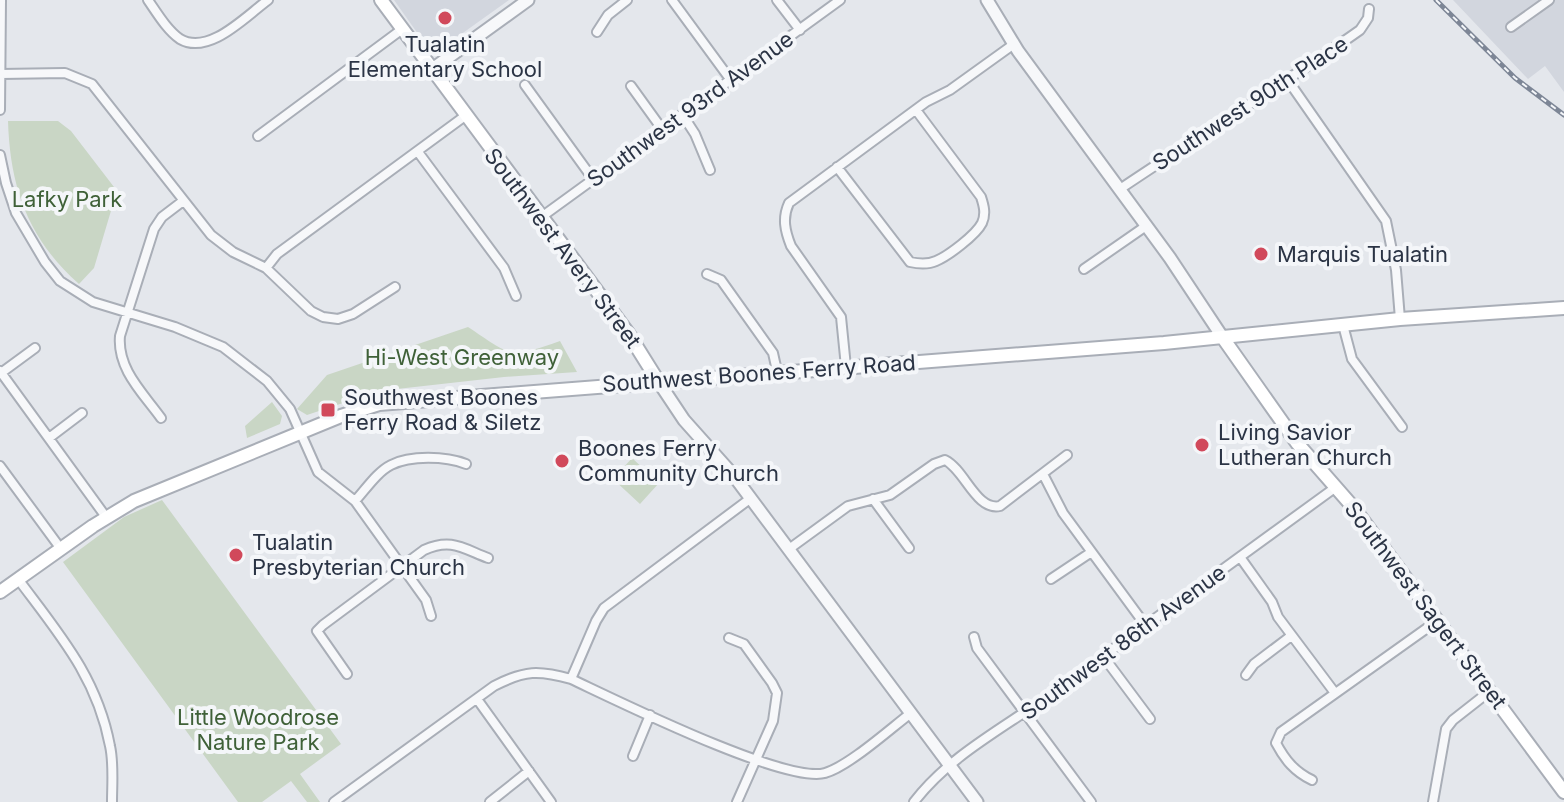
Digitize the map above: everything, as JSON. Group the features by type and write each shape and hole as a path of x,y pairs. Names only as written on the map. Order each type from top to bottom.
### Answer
{"main road":[{"name":"Southwest Avery Street","path":"381,0 628,333 658,381"},
{"name":"Southwest Boones Ferry Road","path":"0,592 106,517 153,492 352,411 379,404 1564,308"},
{"name":"Southwest Sagert Street","path":"1223,338 1304,451 1336,487 1564,792"}],"street":[{"path":"0,110 1,0"},
{"path":"148,0 166,25 182,40 199,44 215,38 268,0"},
{"path":"431,70 528,0"},
{"path":"597,32 608,15 627,0"},
{"path":"672,0 730,79"},
{"path":"777,0 800,30"},
{"name":"Southwest 93rd Avenue","path":"540,218 840,0"},
{"name":"Southwest Sagert Street","path":"987,0 1014,44 1223,338"},
{"path":"1511,27 1549,0"},
{"name":"Southwest 90th Place","path":"1120,189 1207,130 1247,108 1360,30 1368,18 1369,9"},
{"path":"258,136 401,30"},
{"path":"846,367 841,317 791,246 784,222 789,203 916,110 950,90 1014,44"},
{"path":"1,74 65,73 92,84 183,201 222,245 266,268 311,311 338,319 353,314 395,287"},
{"path":"1287,79 1386,221 1396,270 1400,319"},
{"path":"525,85 593,179"},
{"path":"631,86 662,129"},
{"path":"837,167 910,262 923,264 936,261 975,234 985,212 981,197 916,110"},
{"path":"682,114 695,134 710,170"},
{"path":"266,268 277,254 465,116"},
{"path":"418,152 504,268 516,296"},
{"path":"0,155 16,213 53,273 65,286 82,297 199,336 223,347 246,363 283,399 318,472 355,501 426,600 431,616"},
{"path":"161,418 124,366 119,351 126,311 154,229 162,217 183,201"},
{"path":"1084,269 1146,226"},
{"path":"707,274 721,280 747,316 773,353 777,371"},
{"path":"1343,325 1352,359 1402,427"},
{"path":"35,348 1,372 106,517"},
{"name":"Southwest Avery Street","path":"658,381 684,420 751,498 977,802"},
{"path":"49,438 82,413"},
{"path":"789,549 840,511 890,495 934,464 945,460 955,465 984,503 993,508 1000,506 1067,455"},
{"path":"355,501 390,465 403,461 453,458 466,464"},
{"path":"0,466 61,549"},
{"path":"1043,474 1063,513 1090,553 1146,626"},
{"name":"Southwest 86th Avenue","path":"914,802 930,781 949,765 1336,487"},
{"path":"571,679 604,608 751,498"},
{"path":"873,499 909,548"},
{"path":"347,674 317,631 424,550 438,544 450,543 488,558"},
{"path":"1051,579 1090,553"},
{"path":"1240,557 1291,636 1335,693"},
{"path":"18,579 82,666 92,686 110,746 112,802"},
{"path":"1312,780 1298,773 1284,758 1276,743 1281,732 1437,621"},
{"path":"1246,675 1254,664 1291,636"},
{"path":"974,637 977,648 1091,802"},
{"path":"729,638 744,644 777,693 773,721 737,802"},
{"path":"1103,656 1150,719"},
{"path":"334,802 477,699 512,677 528,672 543,671 571,679 756,760 791,772 825,773 841,765 911,713"},
{"path":"1433,802 1446,729 1490,691"},
{"path":"477,699 551,802"},
{"path":"633,756 650,715"},
{"path":"490,802 529,771"}],"shaded area":[{"name":"Tualatin Elementary School","path":"394,0 509,0 439,50 433,51"},
{"path":"1453,0 1564,0 1564,92 1545,66 1528,79"}],"green space":[{"name":"Lafky Park","path":"8,121 58,121 71,131 114,187 116,194 94,268 79,284 47,249 25,210 13,168"},
{"name":"Hi-West Greenway","path":"468,327 511,352 530,351 560,341 577,372 379,391 307,415 297,409 327,375"},
{"path":"272,402 282,416 280,424 247,438 245,426"},
{"path":"632,458 659,483 640,504 613,479"},
{"name":"Little Woodrose Nature Park","path":"162,500 341,744 300,774 320,802 307,802 291,781 262,802 238,802 63,562 124,517"}],"railway":[{"path":"1436,0 1515,78 1564,115"}],"place":[{"name":"Tualatin Elementary School","path":"445,18"},
{"name":"Marquis Tualatin","path":"1261,254"},
{"name":"Southwest Boones Ferry Road & Siletz","path":"328,410"},
{"name":"Living Savior Lutheran Church","path":"1202,445"},
{"name":"Boones Ferry Community Church","path":"562,461"},
{"name":"Tualatin Presbyterian Church","path":"236,555"}]}
